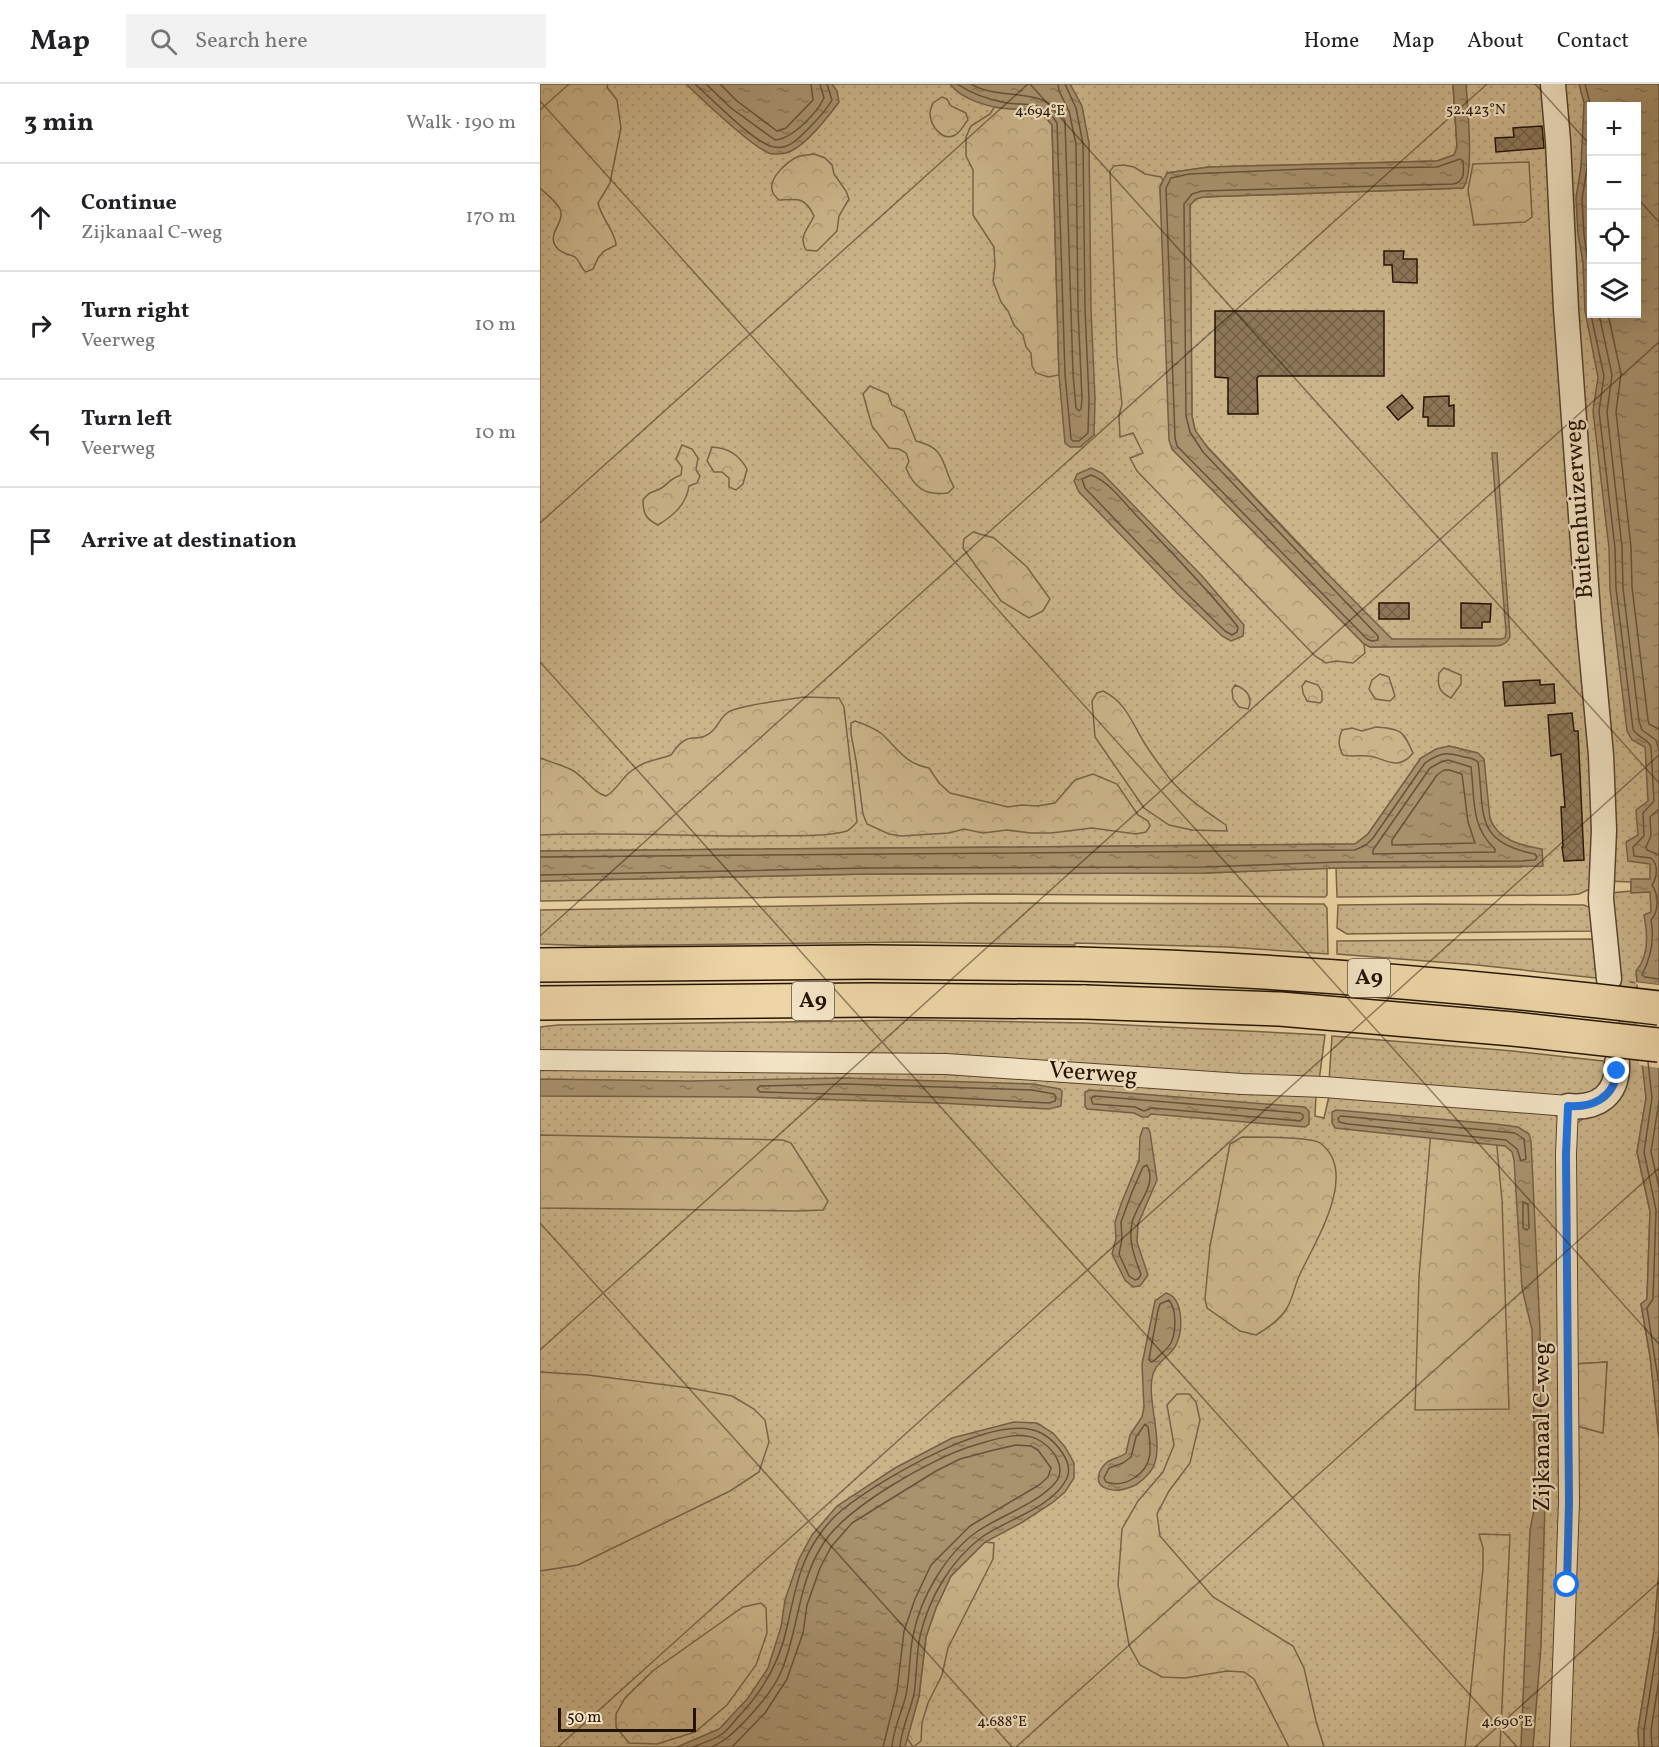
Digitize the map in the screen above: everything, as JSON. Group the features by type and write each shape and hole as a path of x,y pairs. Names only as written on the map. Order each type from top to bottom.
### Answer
{"highway":[{"name":"A9","path":"540,965 858,962 1078,964 1221,969 1385,979 1659,1008"},
{"name":"A9","path":"540,1003 870,1000 1085,1002 1312,1011 1659,1045"}],"street":[{"name":"Buitenhuizerweg","path":"1553,84 1567,331 1601,755 1604,830 1601,898 1609,979"},
{"name":"Veerweg","path":"540,1060 946,1064 1242,1084 1324,1087 1568,1106 1590,1105 1605,1097 1614,1084 1617,1063"},
{"name":"Zijkanaal C-weg","path":"1560,1747 1569,1502 1566,1154 1568,1106"}],"green space":[{"path":"540,84 1453,84 1457,147 1454,155 1437,161 1209,167 1167,173 1179,458 1364,644 1370,647 1477,646 1392,640 1386,636 1200,439 1192,416 1190,205 1202,197 1463,188 1469,165 1466,84 1546,84 1593,721 1592,888 1579,894 1568,895 1337,897 1336,868 1522,867 1542,850 1518,844 1499,832 1490,819 1477,753 1449,746 1421,758 1368,834 1355,844 540,851"},
{"path":"540,84 608,84 607,87 617,100 621,128 610,183 598,203 616,245 604,251 593,269 586,272 575,257 562,252 554,244 554,234 561,214 560,209 540,188"},
{"path":"1558,84 1659,84 1659,985 1630,982 1637,983 1646,1098 1637,1152 1650,1211 1647,1299 1641,1304 1650,1356 1659,1438 1659,1572 1654,1630 1638,1730 1639,1747 1565,1747 1573,1425 1603,1433 1607,1362 1575,1364 1576,1124 1608,1108 1623,1077 1611,893 1631,891 1631,882 1608,881"},
{"path":"942,97 947,99 951,106 966,113 968,120 959,132 950,137 941,134 934,127 931,118 933,103"},
{"path":"995,106 1040,114 1052,125 1059,375 1048,377 1036,373 1032,366 1031,353 1026,347 1023,335 1014,325 1001,302 993,281 994,247 973,215 973,170 966,156 966,137 971,126 990,114"},
{"path":"814,154 825,158 832,165 834,174 849,199 839,216 837,231 817,251 806,250 803,241 814,216 808,205 801,200 779,200 773,194 772,188 775,176 789,162 799,156"},
{"path":"1529,162 1532,217 1525,222 1474,225 1468,190 1473,164"},
{"path":"1114,166 1134,167 1145,174 1161,177 1163,180 1160,187 1172,449 1364,644 1365,653 1353,663 1336,661 1326,663 1315,656 1137,471 1130,458 1143,453 1133,433 1120,437 1119,416 1122,404 1117,357 1110,171"},
{"path":"870,386 888,394 892,405 904,411 916,441 933,448 942,458 954,487 948,493 927,492 917,485 906,468 909,461 906,453 899,449 889,448 872,426 863,394"},
{"path":"682,445 692,449 698,458 696,470 700,476 697,483 689,486 685,499 678,509 658,525 646,516 643,500 681,475 682,467 676,459"},
{"path":"712,447 733,453 747,469 743,484 736,490 729,487 729,478 722,472 714,472 707,461"},
{"path":"973,532 994,538 1027,567 1050,599 1043,611 1029,618 1001,601 963,548 964,539"},
{"path":"1444,668 1461,675 1461,684 1451,698 1441,691 1438,682 1439,673"},
{"path":"1380,674 1389,677 1395,696 1390,701 1375,699 1369,689 1372,680"},
{"path":"1306,681 1318,685 1322,692 1320,703 1307,701 1302,686"},
{"path":"1235,685 1248,694 1250,705 1248,709 1239,707 1233,699 1232,690"},
{"path":"1103,691 1123,707 1145,744 1175,785 1226,825 1227,831 1192,830 1169,825 1144,808 1095,737 1092,701 1097,693"},
{"path":"804,697 839,698 844,707 857,822 847,831 801,836 540,835 540,758 572,770 597,792 606,796 635,768 671,755 685,740 709,734 732,710"},
{"path":"855,721 882,734 914,763 929,768 939,783 950,793 1008,807 1037,806 1055,803 1075,780 1093,774 1117,784 1138,815 1148,821 1150,826 1146,832 1136,834 1092,828 1051,833 1007,830 983,833 964,829 949,833 901,836 889,834 867,824 863,814 851,734 851,723"},
{"path":"1376,727 1400,732 1413,753 1407,759 1396,763 1368,756 1343,755 1339,742 1342,730 1352,728 1362,731"},
{"path":"1327,868 1327,895 1325,897 991,894 540,901 540,881 867,874 1205,873"},
{"path":"972,903 1324,904 1327,908 1328,954 1228,947 1075,943 1075,945 911,942 590,946 540,944 540,910"},
{"path":"1338,905 1584,905 1591,908 1595,931 1347,934 1337,928"},
{"path":"1595,939 1605,979 1477,965 1337,954 1337,941"},
{"path":"915,1020 1086,1023 1325,1035 1319,1081 540,1058 540,1027 558,1025"},
{"path":"1332,1036 1612,1062 1602,1085 1582,1099 1329,1082"},
{"path":"540,1070 908,1073 1096,1080 1316,1095 1315,1116 1324,1118 1329,1096 1554,1114 1559,1119 1560,1448 1558,1473 1564,1489 1550,1747 540,1747"},
{"path":"1431,1130 1496,1137 1502,1200 1509,1409 1415,1410 1419,1277"},
{"path":"540,1135 783,1140 791,1143 828,1201 823,1210 797,1211 540,1208"},
{"path":"1242,1137 1315,1141 1320,1143 1331,1156 1336,1171 1331,1207 1298,1278 1289,1304 1277,1320 1256,1335 1240,1331 1207,1308 1205,1299 1210,1246 1230,1144"},
{"path":"1607,1362 1603,1433 1573,1425 1575,1364"},
{"path":"540,1372 588,1375 690,1388 732,1396 754,1409 765,1420 769,1442 759,1472 730,1491 578,1565 540,1571"},
{"path":"1177,1394 1189,1394 1196,1402 1200,1420 1190,1463 1169,1491 1157,1514 1160,1536 1213,1597 1293,1646 1304,1668 1324,1747 1289,1747 1254,1679 1244,1672 1227,1671 1185,1678 1162,1677 1140,1665 1129,1645 1118,1585 1122,1529 1138,1501 1163,1472 1174,1445 1167,1405"},
{"path":"1479,1534 1510,1535 1500,1747 1465,1747 1483,1568 1483,1548"},
{"path":"985,1542 994,1543 993,1559 948,1648 942,1675 928,1703 922,1723 921,1741 913,1747 907,1738 919,1696 926,1637 936,1608 951,1576"},
{"path":"761,1603 766,1608 767,1633 756,1665 727,1705 695,1732 657,1744 629,1743 616,1727 616,1714 625,1698 654,1670 743,1607"}],"water":[{"path":"686,84 832,84 837,91 839,102 829,116 800,145 786,153 772,154 764,151 741,134"},
{"path":"950,84 1070,84 1082,106 1089,143 1091,309 1095,399 1094,435 1080,447 1070,447 1065,443 1059,375 1052,125 1044,116 1035,111 1002,108 969,99"},
{"path":"1453,84 1466,84 1469,169 1463,188 1203,197 1196,199 1190,205 1192,416 1195,430 1208,448 1296,542 1392,639 1505,638 1492,453 1497,453 1510,637 1503,644 1494,646 1370,647 1364,644 1172,449 1169,440 1160,187 1167,173 1209,167 1437,161 1454,155 1457,147"},
{"path":"1579,84 1659,84 1659,985 1637,982 1636,971 1643,959 1647,937 1644,915 1651,912 1650,892 1631,893 1631,879 1650,879 1650,864 1628,861 1626,842 1638,835 1636,810 1648,801 1645,747 1632,740 1627,731 1610,589 1609,548 1593,411 1598,377 1585,311 1583,263 1578,234 1576,198 1581,167 1584,103"},
{"path":"1091,468 1102,473 1202,576 1244,625 1243,636 1231,641 1222,636 1079,492 1074,481 1077,474"},
{"path":"1449,746 1478,753 1484,759 1490,819 1505,837 1526,846 1542,849 1543,866 1340,868 1205,873 867,874 540,881 540,851 1355,844 1368,834 1421,758 1436,749"},
{"path":"1659,990 1659,1438 1650,1356 1641,1304 1647,1299 1650,1211 1637,1152 1646,1098 1642,1063"},
{"path":"845,1078 1033,1084 1060,1089 1062,1091 1061,1106 1049,1109 746,1097 540,1096 540,1079 690,1081"},
{"path":"1090,1090 1305,1107 1309,1111 1309,1124 1305,1127 1151,1114 1148,1117 1142,1117 1134,1113 1087,1109 1085,1092"},
{"path":"1336,1110 1495,1124 1518,1127 1529,1134 1540,1330 1541,1435 1545,1501 1541,1646 1533,1747 1521,1747 1530,1530 1534,1510 1535,1474 1532,1330 1522,1288 1512,1152 1505,1146 1335,1128 1332,1123 1332,1112"},
{"path":"1143,1128 1148,1128 1150,1132 1157,1180 1138,1224 1137,1242 1148,1275 1140,1286 1133,1287 1125,1280 1112,1254 1116,1239 1115,1222 1139,1160 1140,1137"},
{"path":"1166,1293 1176,1301 1181,1324 1176,1345 1153,1374 1151,1385 1157,1439 1155,1463 1150,1472 1135,1486 1108,1489 1100,1484 1099,1474 1108,1461 1126,1453 1130,1435 1142,1417 1144,1407 1142,1364 1155,1301"},
{"path":"1014,1422 1037,1423 1053,1433 1065,1447 1074,1463 1074,1478 1065,1492 1052,1503 985,1542 951,1576 926,1637 919,1696 905,1747 677,1747 719,1729 748,1698 768,1668 781,1627 785,1600 799,1559 812,1535 837,1506 895,1468 952,1438"},
{"path":"1659,1572 1659,1747 1639,1747 1638,1730 1654,1630"}],"pier":[{"path":"1634,982 1659,985 1659,1068 1639,1065 1638,985"}],"building":[{"path":"1542,126 1544,148 1496,152 1495,138 1514,137 1513,128"},
{"path":"1384,251 1404,251 1403,259 1417,259 1417,283 1393,282 1392,265 1384,265"},
{"path":"1215,311 1384,311 1384,376 1259,376 1257,378 1258,414 1228,414 1228,378 1215,377"},
{"path":"1402,395 1413,408 1398,420 1387,407"},
{"path":"1449,396 1449,406 1454,405 1454,426 1428,426 1428,417 1423,417 1424,397"},
{"path":"1379,603 1409,603 1409,619 1379,619"},
{"path":"1461,603 1491,604 1490,622 1482,622 1482,628 1461,628"},
{"path":"1540,680 1540,685 1554,684 1555,703 1505,706 1503,682"},
{"path":"1572,713 1574,731 1578,731 1584,860 1564,861 1561,807 1565,807 1561,754 1551,756 1548,715"}],"route":[{"path":"1567,1585 1569,1502 1566,1154 1568,1106 1576,1107 1598,1102 1610,1091 1617,1071"}]}
